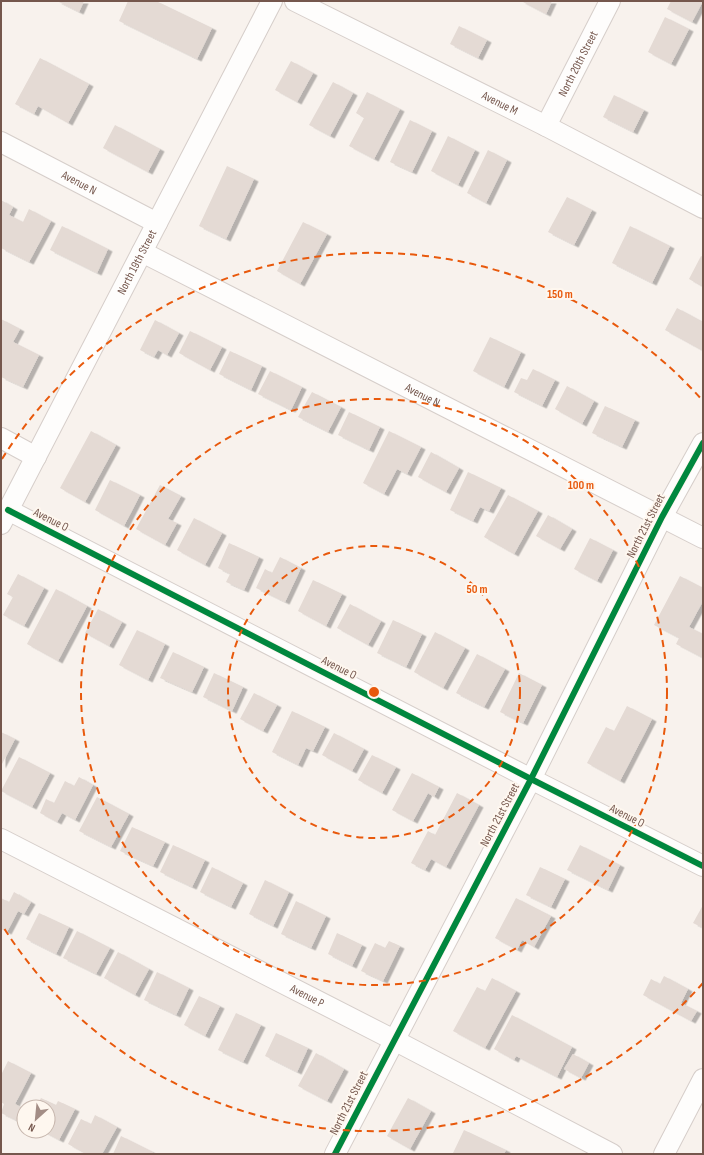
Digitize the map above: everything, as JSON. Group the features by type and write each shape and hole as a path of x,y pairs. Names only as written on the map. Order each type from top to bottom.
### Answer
{"street":[{"name":"North 19th Street","path":"4,517 272,1"},
{"name":"Avenue M","path":"295,1 546,126 703,208"},
{"name":"North 20th Street","path":"546,126 610,1"},
{"name":"Avenue N","path":"1,142 157,223"},
{"name":"Avenue N","path":"142,252 703,538"},
{"path":"1,438 36,457"},
{"name":"North 21st Street","path":"335,1154 531,779 662,517 703,443"},
{"name":"Avenue O","path":"4,517 703,866"},
{"name":"Avenue P","path":"1,839 394,1040 612,1154"},
{"path":"664,1154 703,1079"}],"building":[{"path":"57,1 84,1 79,12"},
{"path":"128,1 156,1 212,28 197,59 119,21"},
{"path":"521,1 552,1 546,14"},
{"path":"671,1 703,1 692,22 667,9"},
{"path":"665,17 689,29 671,64 648,52"},
{"path":"459,26 487,40 478,58 450,44"},
{"path":"40,58 89,84 68,123 38,106 34,114 15,104"},
{"path":"291,61 313,73 297,102 275,90"},
{"path":"333,82 353,93 330,136 309,125"},
{"path":"367,92 400,109 374,159 349,146 364,118 356,113"},
{"path":"614,95 644,110 633,132 603,117"},
{"path":"410,120 432,131 412,172 390,162"},
{"path":"115,125 160,149 148,172 103,148"},
{"path":"448,136 475,150 458,185 431,171"},
{"path":"488,150 507,160 486,203 467,193"},
{"path":"227,166 254,179 226,239 199,226"},
{"path":"567,197 592,210 574,245 548,232"},
{"path":"1,200 13,207 9,215 23,222 29,209 51,221 29,262 1,248"},
{"path":"303,222 327,234 300,284 277,271"},
{"path":"62,226 108,249 97,273 50,250"},
{"path":"630,226 670,246 652,283 612,263"},
{"path":"701,256 703,257 703,287 689,279"},
{"path":"677,308 703,322 703,351 665,330"},
{"path":"1,319 20,329 13,342 39,355 23,387 1,377"},
{"path":"155,320 179,333 167,355 158,350 154,357 140,350"},
{"path":"190,331 222,347 210,370 179,353"},
{"path":"490,337 521,352 504,387 473,371"},
{"path":"230,351 262,366 251,390 219,374"},
{"path":"533,369 555,380 542,406 514,392 521,378 527,380"},
{"path":"270,371 302,387 291,410 258,394"},
{"path":"567,386 594,401 582,424 555,409"},
{"path":"312,392 341,407 328,432 298,417"},
{"path":"605,406 635,420 622,447 592,433"},
{"path":"349,412 380,427 369,450 338,435"},
{"path":"91,431 116,445 85,502 60,488"},
{"path":"389,431 421,447 407,474 397,469 384,494 363,483"},
{"path":"431,452 459,468 446,492 418,477"},
{"path":"468,472 501,488 489,511 480,507 473,521 450,510"},
{"path":"110,480 140,495 124,526 95,510"},
{"path":"160,485 181,496 168,519 177,523 165,545 136,529"},
{"path":"508,495 538,511 514,554 484,537"},
{"path":"548,515 572,529 560,549 536,536"},
{"path":"194,518 222,533 205,565 177,550"},
{"path":"590,538 613,550 597,581 574,569"},
{"path":"229,543 259,557 244,590 226,582 230,574 218,568"},
{"path":"280,557 301,568 285,602 256,588 265,569 272,573"},
{"path":"18,574 44,588 24,626 3,615 13,597 7,594"},
{"path":"680,576 703,588 703,601 689,627 703,634 703,658 676,644 679,638 654,625"},
{"path":"313,580 342,594 326,626 298,611"},
{"path":"56,589 87,606 58,661 27,644"},
{"path":"350,604 381,621 368,645 337,628"},
{"path":"98,609 122,622 109,646 85,633"},
{"path":"393,620 422,634 406,667 377,653"},
{"path":"137,630 165,644 148,680 119,665"},
{"path":"435,632 465,648 443,688 414,672"},
{"path":"173,652 204,667 192,692 160,678"},
{"path":"477,654 505,669 484,707 456,693"},
{"path":"214,673 243,687 232,711 203,697"},
{"path":"519,673 542,685 523,723 500,712"},
{"path":"254,693 277,705 263,731 240,719"},
{"path":"627,706 652,719 620,781 587,763 606,727 614,731"},
{"path":"292,711 325,727 313,751 306,748 298,765 272,752"},
{"path":"1,732 15,739 1,766"},
{"path":"334,733 364,749 352,771 322,755"},
{"path":"372,755 396,767 382,793 358,780"},
{"path":"19,757 50,773 32,807 1,791"},
{"path":"412,773 439,787 434,797 428,793 413,821 392,810"},
{"path":"79,777 93,785 75,820 62,813 57,822 40,813 46,799 54,803 65,781 74,786"},
{"path":"457,793 479,805 446,867 431,859 425,870 411,863 428,831 435,835"},
{"path":"97,797 129,814 111,847 79,831"},
{"path":"132,827 165,842 153,866 120,851"},
{"path":"173,845 205,860 192,887 160,872"},
{"path":"580,845 620,865 608,890 567,870"},
{"path":"212,867 243,883 231,907 200,892"},
{"path":"540,867 565,879 551,907 526,895"},
{"path":"265,880 289,892 273,926 249,914"},
{"path":"14,892 31,902 24,914 18,911 7,932 1,929 1,898 9,902"},
{"path":"516,898 551,916 534,947 522,940 517,950 495,938"},
{"path":"296,901 326,916 311,948 281,934"},
{"path":"703,905 703,928 693,923"},
{"path":"39,913 69,927 56,954 26,939"},
{"path":"77,931 110,948 96,974 63,958"},
{"path":"337,933 362,945 352,966 328,954"},
{"path":"389,941 400,946 383,981 361,971 375,943 385,948"},
{"path":"118,952 149,969 135,995 104,978"},
{"path":"157,972 189,988 176,1015 144,1000"},
{"path":"664,976 688,989 681,1003 697,1011 691,1021 643,995 651,979 660,984"},
{"path":"492,978 516,991 485,1048 453,1031 477,987 485,991"},
{"path":"199,996 220,1006 205,1036 184,1025"},
{"path":"236,1013 261,1025 243,1062 218,1050"},
{"path":"512,1015 572,1047 557,1077 516,1056 514,1060 494,1049"},
{"path":"276,1033 308,1048 297,1072 265,1056"},
{"path":"316,1053 344,1069 327,1101 298,1086"},
{"path":"573,1054 589,1063 581,1078 564,1069"},
{"path":"8,1061 31,1073 18,1099 16,1099 16,1120 1,1113 4,1104 1,1102 1,1075"},
{"path":"408,1098 431,1111 410,1149 387,1136"},
{"path":"58,1101 75,1109 59,1140 56,1138 56,1105"},
{"path":"95,1115 117,1127 102,1154 86,1154 68,1144 81,1119 91,1124"},
{"path":"464,1130 506,1150 504,1154 453,1153"},
{"path":"121,1136 153,1152 152,1154 113,1154"}],"cycle path":[{"path":"335,1154 531,779 662,517 703,443"},
{"path":"8,510 703,866"}]}
